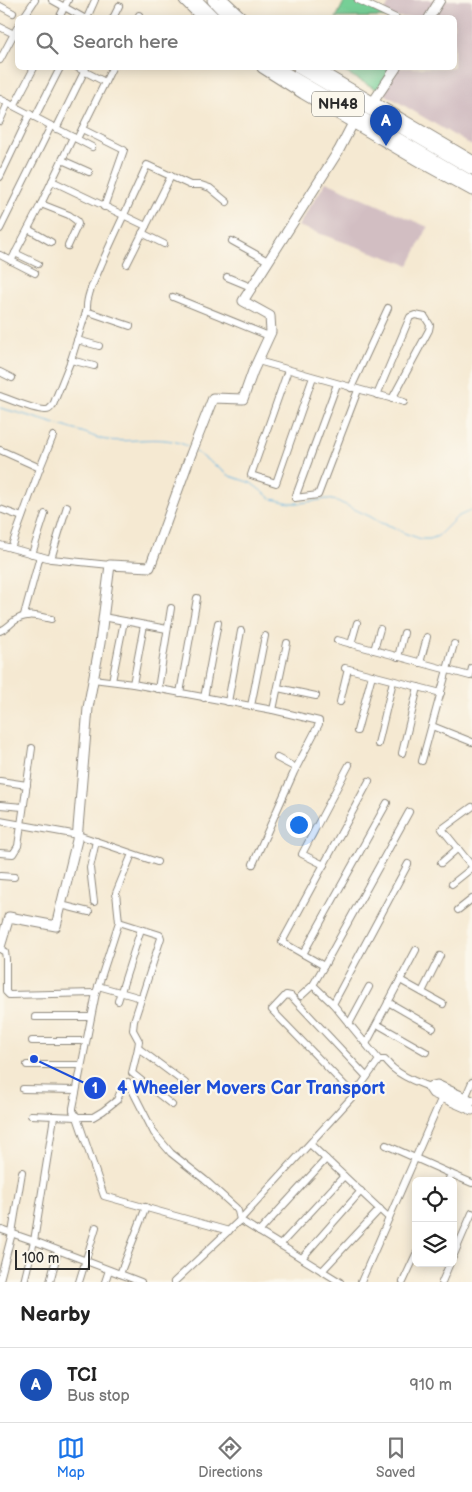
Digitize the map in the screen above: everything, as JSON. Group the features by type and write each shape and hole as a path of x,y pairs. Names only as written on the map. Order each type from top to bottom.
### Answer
{"highway":[{"path":"196,0 214,10"},
{"name":"NH48","path":"280,70 472,182"},
{"name":"NH48","path":"302,70 472,168"}],"street":[{"path":"25,15 35,0"},
{"path":"52,0 79,15"},
{"path":"60,15 68,0"},
{"path":"87,15 95,0"},
{"path":"184,0 232,15"},
{"path":"358,0 390,15"},
{"path":"431,15 440,0"},
{"path":"0,6 13,13"},
{"path":"114,15 119,6"},
{"path":"0,27 15,34 0,60"},
{"path":"0,121 33,70"},
{"path":"0,177 59,70"},
{"path":"0,229 82,70"},
{"path":"85,70 105,82"},
{"path":"10,260 41,204 62,160 82,129 111,70"},
{"path":"265,70 421,163 472,191"},
{"path":"319,70 472,160"},
{"path":"373,102 395,70"},
{"path":"0,99 92,147"},
{"path":"0,545 51,559 150,567 213,398 243,399 271,332 270,316 243,301 339,150 353,123"},
{"path":"82,129 124,150 104,207"},
{"path":"62,160 89,172"},
{"path":"0,396 46,410 52,406 71,360 93,284 122,215 148,165 190,185 201,185 210,188 226,202"},
{"path":"127,264 171,176"},
{"path":"52,181 146,226"},
{"path":"41,204 69,215 77,221 78,224 68,246"},
{"path":"28,229 52,242"},
{"path":"142,234 164,244"},
{"path":"232,241 268,261"},
{"path":"15,253 38,264"},
{"path":"0,255 35,273"},
{"path":"227,277 252,287"},
{"path":"173,297 269,336"},
{"path":"351,388 388,308"},
{"path":"86,312 130,326"},
{"path":"377,394 410,317 414,315 425,317 430,325 429,330 392,399"},
{"path":"77,340 98,346"},
{"path":"71,360 94,366"},
{"path":"258,361 404,402"},
{"path":"288,370 251,475 276,484 313,377"},
{"path":"0,372 12,378"},
{"path":"337,384 295,498 318,495 358,390"},
{"path":"11,548 53,436"},
{"path":"0,450 40,468"},
{"path":"51,559 67,506"},
{"path":"0,509 22,516"},
{"path":"32,554 45,514"},
{"path":"24,616 40,556"},
{"path":"96,993 9,995 6,992 5,952 0,948 9,917 56,926 78,835 88,708 110,565"},
{"path":"180,693 197,598"},
{"path":"158,689 171,608"},
{"path":"0,631 6,630 14,621 24,616 33,615 51,619"},
{"path":"103,617 168,629"},
{"path":"112,681 124,621"},
{"path":"351,644 356,622"},
{"path":"204,698 218,623"},
{"path":"133,684 144,625"},
{"path":"374,650 380,629"},
{"path":"228,702 240,631"},
{"path":"398,657 404,633"},
{"path":"251,706 265,636"},
{"path":"420,663 427,637"},
{"path":"337,640 470,676 472,668"},
{"path":"273,710 287,643"},
{"path":"422,761 454,644"},
{"path":"340,702 346,668 441,693"},
{"path":"357,731 372,675"},
{"path":"93,679 133,684 273,710 319,721 253,864"},
{"path":"378,744 393,681"},
{"path":"402,753 418,687"},
{"path":"278,688 316,696"},
{"path":"432,726 472,742"},
{"path":"0,852 13,854 18,846 32,748"},
{"path":"277,758 296,768"},
{"path":"324,865 302,854 349,765"},
{"path":"0,781 27,785"},
{"path":"324,966 282,942 369,781"},
{"path":"303,954 387,803"},
{"path":"0,805 22,808"},
{"path":"452,884 472,867 442,829 472,807"},
{"path":"301,996 313,985 409,812"},
{"path":"0,821 78,835 157,862"},
{"path":"94,902 90,868 96,841"},
{"path":"441,863 458,848"},
{"path":"132,854 116,893 118,922 96,993 73,1111 77,1117 104,1196 229,1231"},
{"path":"333,1004 408,864"},
{"path":"0,876 14,877"},
{"path":"458,910 472,899"},
{"path":"61,905 89,912"},
{"path":"118,922 160,935 161,938 134,1021 134,1030 139,1041 132,1073 172,1105"},
{"path":"118,1001 141,929"},
{"path":"366,1044 416,950"},
{"path":"422,992 440,956"},
{"path":"400,980 443,1004"},
{"path":"313,985 333,1004 379,1060"},
{"path":"98,986 141,998"},
{"path":"350,1024 369,987"},
{"path":"354,1095 272,1011 272,1008 286,995 291,996 367,1077"},
{"path":"388,1002 433,1028"},
{"path":"35,1017 91,1017"},
{"path":"377,1024 426,1052"},
{"path":"32,1041 86,1041"},
{"path":"138,1048 185,1083"},
{"path":"174,1282 240,1220 354,1095 379,1060"},
{"path":"379,1060 385,1060 395,1070 415,1081 429,1087 437,1085 469,1099 472,1082"},
{"path":"27,1065 81,1065"},
{"path":"31,1115 93,1117 117,1100 122,1088 128,1082 154,1133 171,1153 236,1208 240,1220 340,1282"},
{"path":"429,1087 432,1093 472,1110"},
{"path":"23,1089 76,1090"},
{"path":"361,1282 442,1097"},
{"path":"24,1282 34,1241 54,1117"},
{"path":"310,1144 389,1218"},
{"path":"386,1145 415,1158 448,1177"},
{"path":"260,1232 326,1159"},
{"path":"0,1280 12,1233 22,1172"},
{"path":"280,1245 344,1176"},
{"path":"457,1180 472,1183"},
{"path":"302,1258 361,1192"},
{"path":"120,1274 146,1207"},
{"path":"322,1271 380,1209"},
{"path":"457,1247 472,1213"},
{"path":"79,1282 96,1227"},
{"path":"2,1230 120,1274 130,1280 140,1282"},
{"path":"50,1282 58,1251"},
{"path":"403,1282 412,1263"},
{"path":"442,1282 448,1267"},
{"path":"105,1282 109,1270"}],"shaded area":[{"path":"391,0 472,0 472,146 378,90 391,70 457,70 457,15 383,14"},
{"path":"326,182 428,227 409,265 298,226"}],"green space":[{"path":"345,0 350,0 385,15 338,15"},
{"path":"341,70 391,70 378,90"}],"waterway":[{"path":"0,408 101,439 123,441 157,439 168,440 189,447"},
{"path":"196,452 230,476 251,483 272,499 290,503 327,499 337,501 381,523 421,539 430,539 438,536 457,517 472,510"}],"place":[{"name":"TCI","path":"386,146"},
{"name":"4 Wheeler Movers Car Transport","path":"34,1059"}]}
